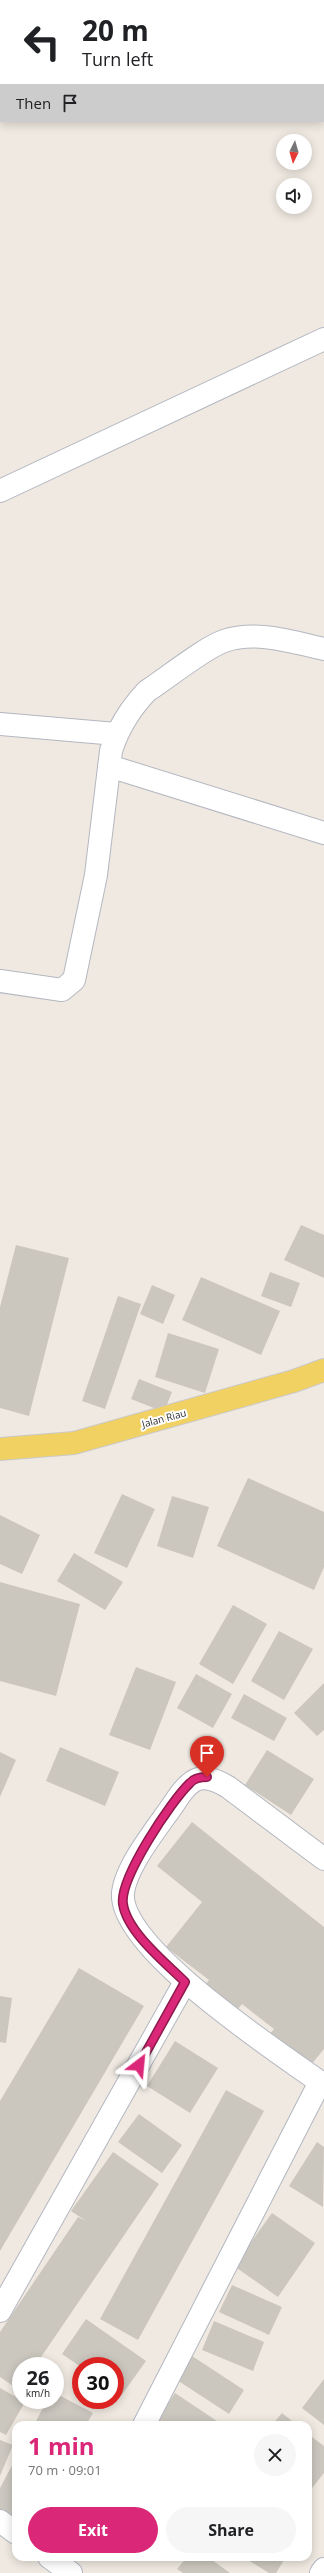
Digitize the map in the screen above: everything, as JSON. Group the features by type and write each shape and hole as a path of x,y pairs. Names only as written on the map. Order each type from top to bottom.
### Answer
{"main road":[{"name":"Jalan Riau","path":"0,1449 74,1443 287,1383 324,1370"}],"street":[{"path":"0,491 324,339"},
{"path":"0,981 62,990 74,980 96,874 109,766 116,734 129,712 147,692 223,642 256,636 276,638 324,649"},
{"path":"0,724 116,734"},
{"path":"109,766 324,833"},
{"path":"146,2421 322,2084 185,1982 132,1925 123,1904 123,1892 132,1868 190,1782 207,1777 220,1782 324,1859"},
{"path":"0,2311 185,1982"},
{"path":"0,2521 12,2530"},
{"path":"58,2561 72,2567"},
{"path":"321,2573 324,2569"}],"building":[{"path":"301,1225 324,1235 324,1278 284,1260"},
{"path":"16,1245 69,1258 29,1416 0,1408 0,1307"},
{"path":"270,1272 300,1283 291,1307 261,1296"},
{"path":"201,1277 280,1311 261,1355 182,1320"},
{"path":"152,1285 175,1295 163,1324 140,1314"},
{"path":"118,1296 141,1304 105,1409 82,1401"},
{"path":"168,1333 219,1349 205,1393 155,1377"},
{"path":"139,1379 172,1392 164,1412 131,1399"},
{"path":"248,1478 324,1512 324,1567 314,1590 217,1546"},
{"path":"122,1494 155,1509 127,1568 94,1553"},
{"path":"172,1496 209,1507 193,1558 157,1546"},
{"path":"0,1515 40,1535 22,1574 0,1564"},
{"path":"74,1553 123,1582 105,1610 57,1581"},
{"path":"0,1582 80,1604 56,1696 0,1681"},
{"path":"233,1605 267,1624 233,1684 199,1664"},
{"path":"279,1631 313,1649 284,1700 251,1681"},
{"path":"136,1667 176,1682 150,1750 109,1735"},
{"path":"196,1674 232,1694 213,1728 177,1708"},
{"path":"324,1683 324,1730 317,1736 294,1713"},
{"path":"244,1694 287,1718 274,1741 231,1718"},
{"path":"60,1747 119,1772 105,1806 46,1781"},
{"path":"267,1750 314,1779 291,1815 245,1785"},
{"path":"0,1752 16,1760 0,1797"},
{"path":"192,1822 324,1927 324,2049 306,2071 266,2039 274,2029 242,2004 238,2009 206,1984 209,1980 166,1947 202,1902 157,1866"},
{"path":"79,1968 144,2006 0,2251 0,2101"},
{"path":"0,1996 12,1998 6,2043 0,2042"},
{"path":"175,2041 218,2068 190,2113 147,2086"},
{"path":"226,2090 264,2111 138,2340 100,2319"},
{"path":"139,2114 182,2145 162,2173 118,2142"},
{"path":"317,2142 324,2147 323,2207 289,2186"},
{"path":"113,2152 159,2184 41,2357 12,2357 12,2385 0,2377 0,2332 78,2217 86,2221 71,2211"},
{"path":"272,2213 315,2243 278,2297 234,2266"},
{"path":"232,2285 282,2307 269,2335 219,2312"},
{"path":"86,2319 146,2361 124,2392 124,2357 72,2357 72,2361 62,2354"},
{"path":"214,2321 264,2342 253,2371 202,2350"},
{"path":"192,2356 244,2390 229,2414 177,2380"},
{"path":"324,2379 324,2425 302,2408"},
{"path":"0,2388 12,2395 12,2409 21,2409 14,2421 12,2421 12,2425 6,2435 0,2432"},
{"path":"175,2393 217,2421 157,2421"},
{"path":"64,2398 72,2402 72,2409 85,2409 93,2413 88,2421 36,2421 42,2409 64,2409"},
{"path":"282,2413 292,2421 275,2421"},
{"path":"312,2437 324,2446 324,2473 312,2488"},
{"path":"0,2440 12,2445 12,2447 0,2476"},
{"path":"12,2466 12,2517 0,2511 0,2488"},
{"path":"184,2561 214,2561 230,2573 183,2573 177,2569"},
{"path":"250,2561 284,2561 276,2573 269,2573"}],"route":[{"path":"139,2065 185,1982 148,1945 132,1925 123,1904 123,1892 132,1868 177,1799 190,1782 195,1779 207,1777"}]}
